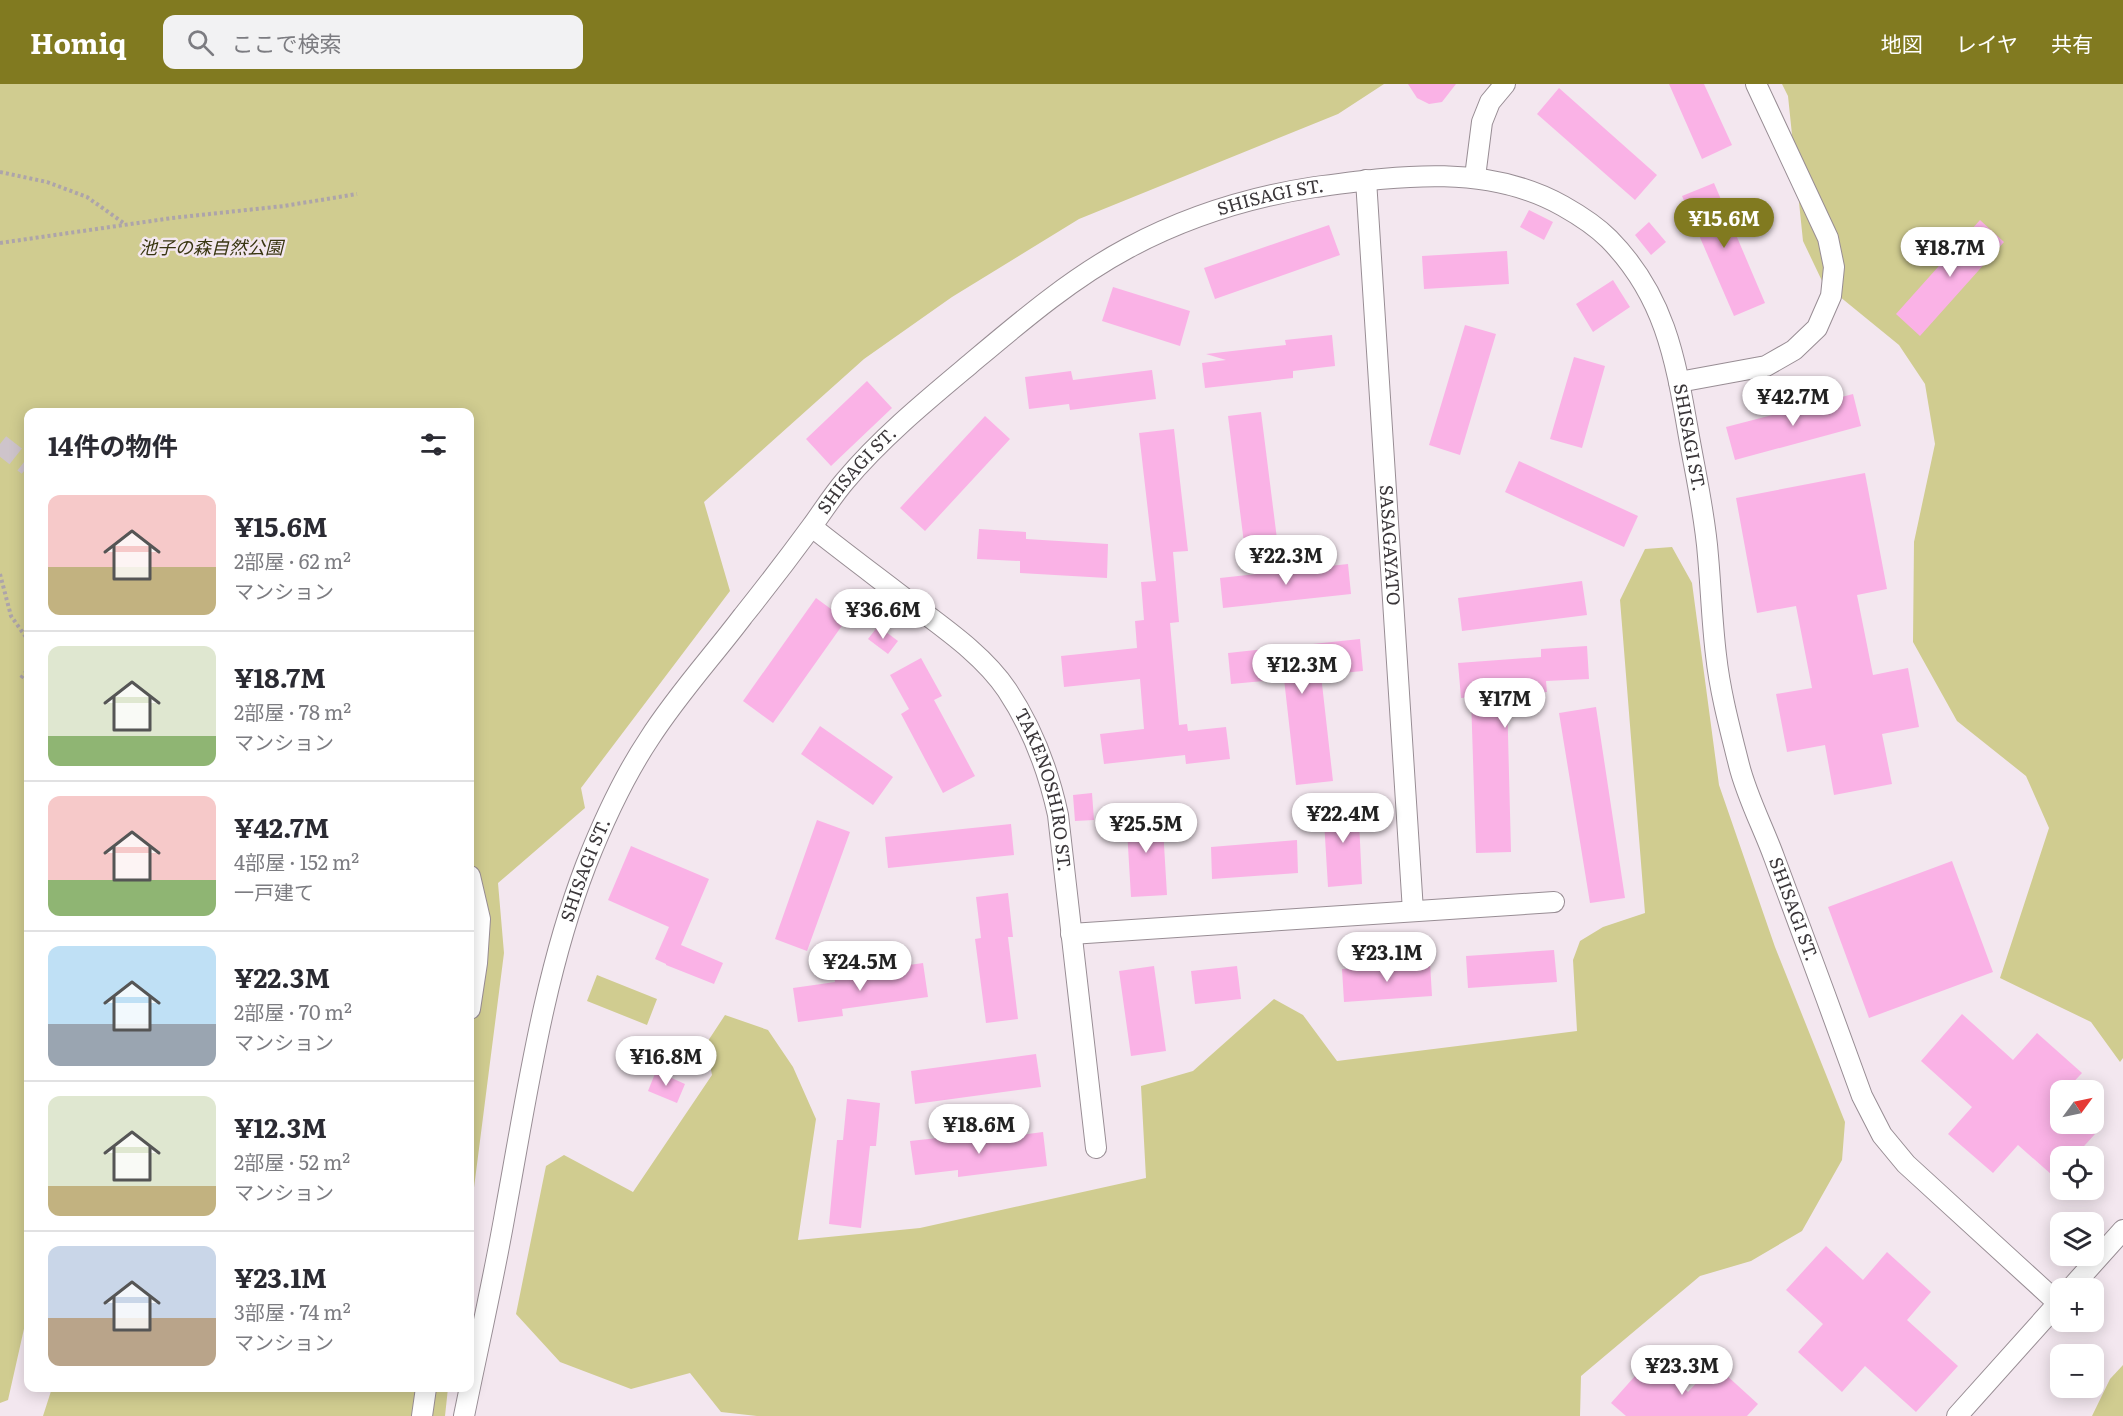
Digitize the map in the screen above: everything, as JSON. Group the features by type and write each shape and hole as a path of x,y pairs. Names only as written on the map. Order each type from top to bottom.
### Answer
{"lane":[{"path":"1475,177 1482,122 1490,102 1505,84"},
{"path":"1679,382 1766,366 1794,350 1817,328 1832,296 1834,267 1828,238 1756,84"},
{"name":"SHISAGI ST.","path":"474,1367 506,1212 523,1105 568,915 585,867 613,802 645,743 677,698 812,527 846,480 893,431 1021,322 1076,280 1125,249 1183,222 1239,203 1293,190 1404,177 1475,177 1514,185 1543,195 1605,234 1641,277 1661,316 1679,382 1708,550 1717,665 1722,698 1742,778 1770,845 1862,1096 1882,1135 1914,1172 2050,1286"},
{"name":"SASAGAYATO","path":"1366,180 1413,910"},
{"name":"TAKENOSHIRO ST.","path":"812,527 946,630 978,658 1005,688 1029,728 1049,776 1058,815 1096,1148"},
{"path":"474,893 480,919 474,983"},
{"path":"1071,934 1554,902"},
{"path":"2080,1278 2123,1230"},
{"path":"1957,1416 2050,1312"},
{"path":"422,1416 425,1392"},
{"name":"SHISAGI ST.","path":"464,1416 469,1392"}],"path":[{"path":"0,172 47,182 87,197 125,225"},
{"path":"0,243 284,206 357,194"},
{"path":"0,574 11,616 24,634"},
{"path":"21,678 24,674"}],"green space":[{"name":"池子の森自然公園","path":"0,84 1384,84 1338,114 1079,219 952,297 864,359 704,502 730,591 581,788 585,808 498,883 504,953 474,1188 474,408 24,408 24,1329 8,1400 0,1403"},
{"path":"1782,84 2123,84 2123,1058 2120,1062 2091,1022 2000,978 2049,828 2026,776 1957,721 1913,642 1914,542 1935,444 1925,384 1899,345 1823,283 1803,241 1788,96"},
{"path":"1672,547 1692,583 1719,785 1775,947 1845,1122 1842,1160 1802,1231 1751,1261 1700,1276 1581,1376 1580,1416 757,1416 721,1412 690,1373 631,1389 560,1362 516,1314 546,1166 564,1155 633,1192 712,1075 706,1044 725,1015 768,1030 793,1067 816,1119 798,1240 920,1228 1146,1178 1141,1086 1193,1071 1274,999 1303,1015 1337,1061 1577,1031 1573,960 1580,941 1603,927 1645,913 1620,600 1645,549"},
{"path":"597,975 657,999 647,1025 587,1001"},
{"path":"2123,1365 2123,1416 2092,1416 2101,1398 2104,1398 2104,1391 2110,1379"},
{"path":"51,1392 448,1392 445,1416 43,1416"}],"building":[{"path":"1408,84 1456,84 1442,102 1429,104 1417,98"},
{"path":"1669,84 1704,84 1732,145 1702,159"},
{"path":"1559,88 1657,175 1635,200 1537,114"},
{"path":"1714,183 1765,303 1734,316 1682,196"},
{"path":"1529,210 1553,222 1544,240 1520,227"},
{"path":"1980,220 2004,242 1920,336 1896,314"},
{"path":"1649,222 1666,242 1651,255 1635,235"},
{"path":"1329,225 1340,255 1215,299 1204,268"},
{"path":"1507,251 1509,284 1424,289 1422,256"},
{"path":"1613,280 1630,307 1593,332 1576,304"},
{"path":"1113,287 1190,311 1180,346 1102,321"},
{"path":"1465,325 1496,334 1460,455 1429,445"},
{"path":"1332,335 1335,366 1293,371 1293,378 1205,388 1202,363 1226,360 1206,354 1286,345 1285,340"},
{"path":"1574,357 1605,366 1582,448 1550,439"},
{"path":"1152,370 1156,399 1070,410 1069,404 1029,409 1025,377 1071,371 1073,380"},
{"path":"867,381 892,408 831,466 806,439"},
{"path":"1853,394 1861,426 1735,460 1726,427"},
{"path":"1261,412 1277,539 1244,543 1228,416"},
{"path":"985,416 1010,439 925,531 900,508"},
{"path":"1174,429 1188,551 1173,552 1179,622 1170,623 1179,725 1187,724 1188,731 1226,727 1230,759 1186,764 1185,755 1104,764 1100,734 1144,729 1140,679 1064,687 1061,656 1137,648 1135,621 1144,620 1141,582 1156,581 1139,433"},
{"path":"1519,461 1638,516 1624,547 1505,492"},
{"path":"1865,473 1887,589 1857,595 1873,675 1908,668 1919,727 1882,734 1892,784 1834,795 1825,745 1787,752 1776,694 1812,688 1796,606 1757,613 1736,498"},
{"path":"979,529 1026,532 1026,539 1108,544 1107,578 1020,573 1020,561 977,559"},
{"path":"1348,564 1351,594 1223,608 1220,578"},
{"path":"1582,581 1587,615 1462,631 1458,598"},
{"path":"816,598 846,620 773,723 743,701"},
{"path":"878,626 898,641 888,654 868,639"},
{"path":"1360,639 1363,671 1321,675 1333,781 1296,785 1284,679 1231,684 1228,653"},
{"path":"1587,646 1589,679 1546,681 1547,692 1507,695 1511,852 1476,853 1471,697 1461,698 1458,663 1541,657 1541,649"},
{"path":"921,658 942,696 934,700 975,776 943,793 901,714 909,709 890,675"},
{"path":"1596,707 1625,898 1590,903 1559,713"},
{"path":"820,726 893,777 873,805 801,754"},
{"path":"1092,793 1094,820 1075,821 1073,795"},
{"path":"1358,800 1362,884 1328,887 1323,804"},
{"path":"1162,811 1167,895 1131,897 1126,813"},
{"path":"817,820 850,832 807,951 775,939"},
{"path":"1011,824 1014,855 888,868 885,837"},
{"path":"1297,840 1298,873 1212,879 1211,847"},
{"path":"631,846 709,879 681,945 723,963 714,984 655,959 669,927 608,900"},
{"path":"1952,861 1993,972 1869,1018 1828,907"},
{"path":"1008,893 1013,937 1008,937 1018,1019 986,1023 975,939 981,938 976,897"},
{"path":"1554,950 1557,982 1468,988 1466,956"},
{"path":"923,963 928,997 842,1009 843,1016 798,1022 793,988 835,982 834,976"},
{"path":"1430,963 1432,996 1344,1002 1342,969"},
{"path":"1154,966 1166,1051 1131,1056 1119,971"},
{"path":"1237,966 1241,999 1195,1004 1191,971"},
{"path":"1962,1014 2013,1060 2037,1033 2082,1073 2075,1080 2050,1080 2050,1134 2095,1134 2084,1146 2050,1146 2050,1173 2018,1145 1993,1173 1948,1134 1972,1107 1921,1061"},
{"path":"1036,1054 1041,1087 915,1104 911,1071"},
{"path":"656,1071 685,1084 677,1103 648,1091"},
{"path":"847,1099 880,1103 876,1146 870,1146 861,1228 829,1224 837,1140 843,1140"},
{"path":"1043,1132 1047,1166 958,1177 958,1170 915,1175 910,1141 956,1136 957,1143"},
{"path":"1826,1246 1863,1280 1887,1252 1931,1292 1907,1320 1958,1366 1916,1412 1865,1366 1842,1392 1798,1352 1823,1324 1786,1290"},
{"path":"1651,1358 1688,1392 1714,1364 1758,1404 1747,1416 1626,1416 1611,1403"}],"tunnel":[{"path":"0,444 24,463"}]}
